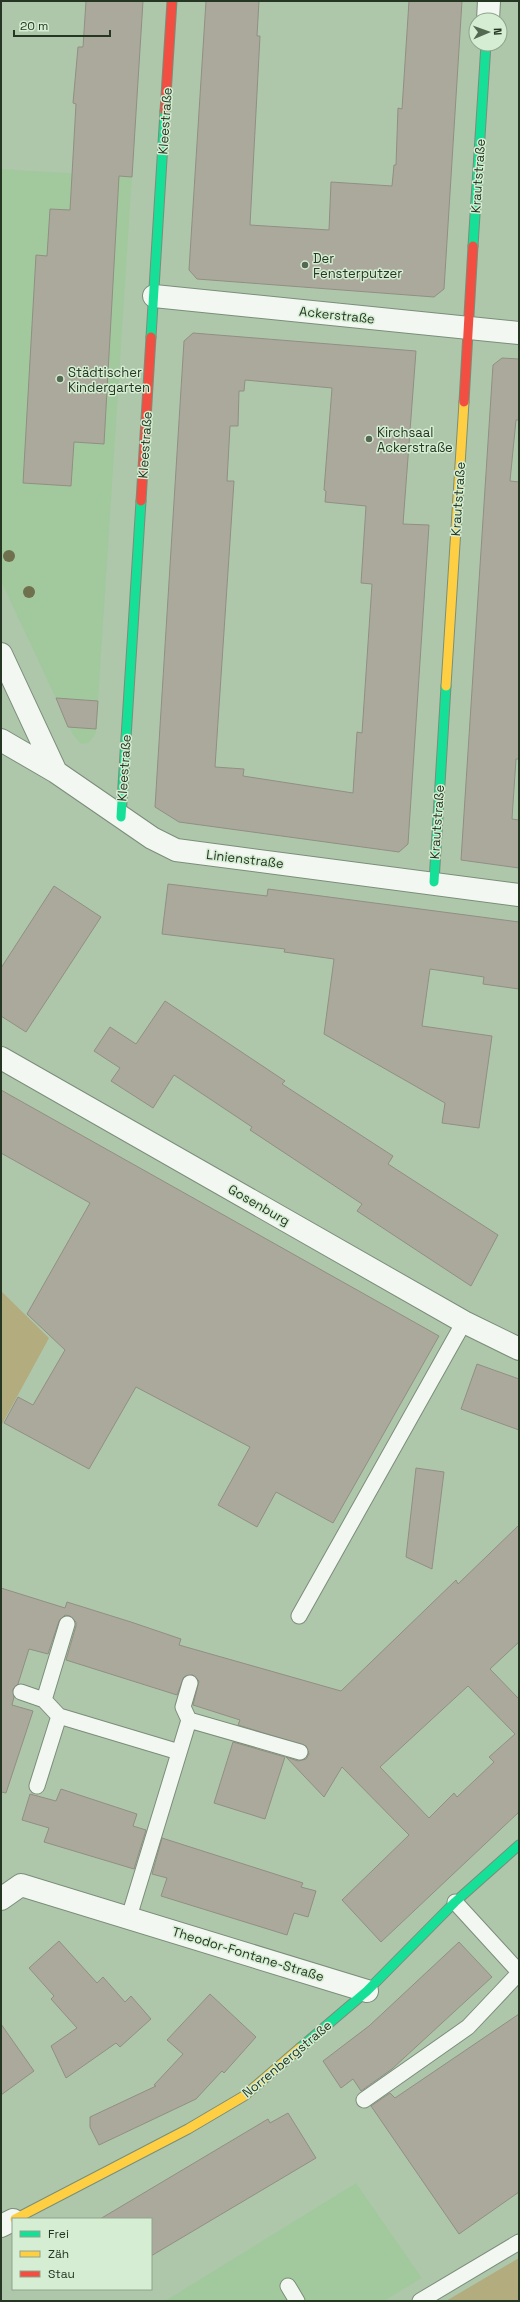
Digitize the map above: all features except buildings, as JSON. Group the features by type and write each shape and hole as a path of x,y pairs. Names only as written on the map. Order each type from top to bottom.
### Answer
{"street":[{"name":"Kleestraße","path":"121,817 172,1"},
{"path":"488,12 489,1"},
{"name":"Krautstraße","path":"434,882 485,52"},
{"name":"Ackerstraße","path":"154,296 519,333"},
{"path":"1,654 56,772"},
{"name":"Linienstraße","path":"1,740 56,772 152,838 176,850 434,882 519,895"},
{"name":"Gosenburg","path":"1,1058 464,1322 519,1349"},
{"name":"Norrenbergstraße","path":"18,2218 188,2129 244,2096 367,1991 455,1902 519,1844"},
{"name":"Theodor-Fontane-Straße","path":"1,1899 21,1885 367,1991"},
{"name":"Norrenbergstraße","path":"1,2226 12,2221"}],"lane":[{"path":"299,1616 464,1322"},
{"path":"44,1700 67,1624"},
{"path":"129,1917 189,1720 183,1707 190,1682"},
{"path":"21,1692 44,1700 59,1716 179,1752"},
{"path":"37,1786 59,1716"},
{"path":"189,1720 300,1752"},
{"path":"364,2100 468,2027 519,1973 455,1902"},
{"path":"420,2301 519,2242"},
{"path":"288,2286 297,2301"}],"shaded area":[{"name":"Städtischer Kindergarten","path":"1,169 132,177 96,733 89,743 81,744 73,735 1,581"},
{"path":"1,1291 49,1338 1,1426"},
{"path":"356,2183 422,2278 384,2301 165,2301"},
{"path":"519,2258 519,2301 446,2301"}],"traffic: fast":[{"path":"473,246 485,52"},
{"path":"151,337 165,111"},
{"path":"121,817 141,501"},
{"path":"434,882 446,686"},
{"path":"300,2048 367,1991 455,1902 519,1845"}],"traffic: slow":[{"path":"446,686 464,402"},
{"path":"17,2218 188,2129 244,2096 300,2048"}],"traffic: jam":[{"path":"165,111 172,1"},
{"path":"464,402 473,246"},
{"path":"141,501 151,337"}],"place":[{"name":"Der Fensterputzer","path":"305,265"},
{"name":"Städtischer Kindergarten","path":"60,379"},
{"name":"Kirchsaal Ackerstraße","path":"369,439"}]}
